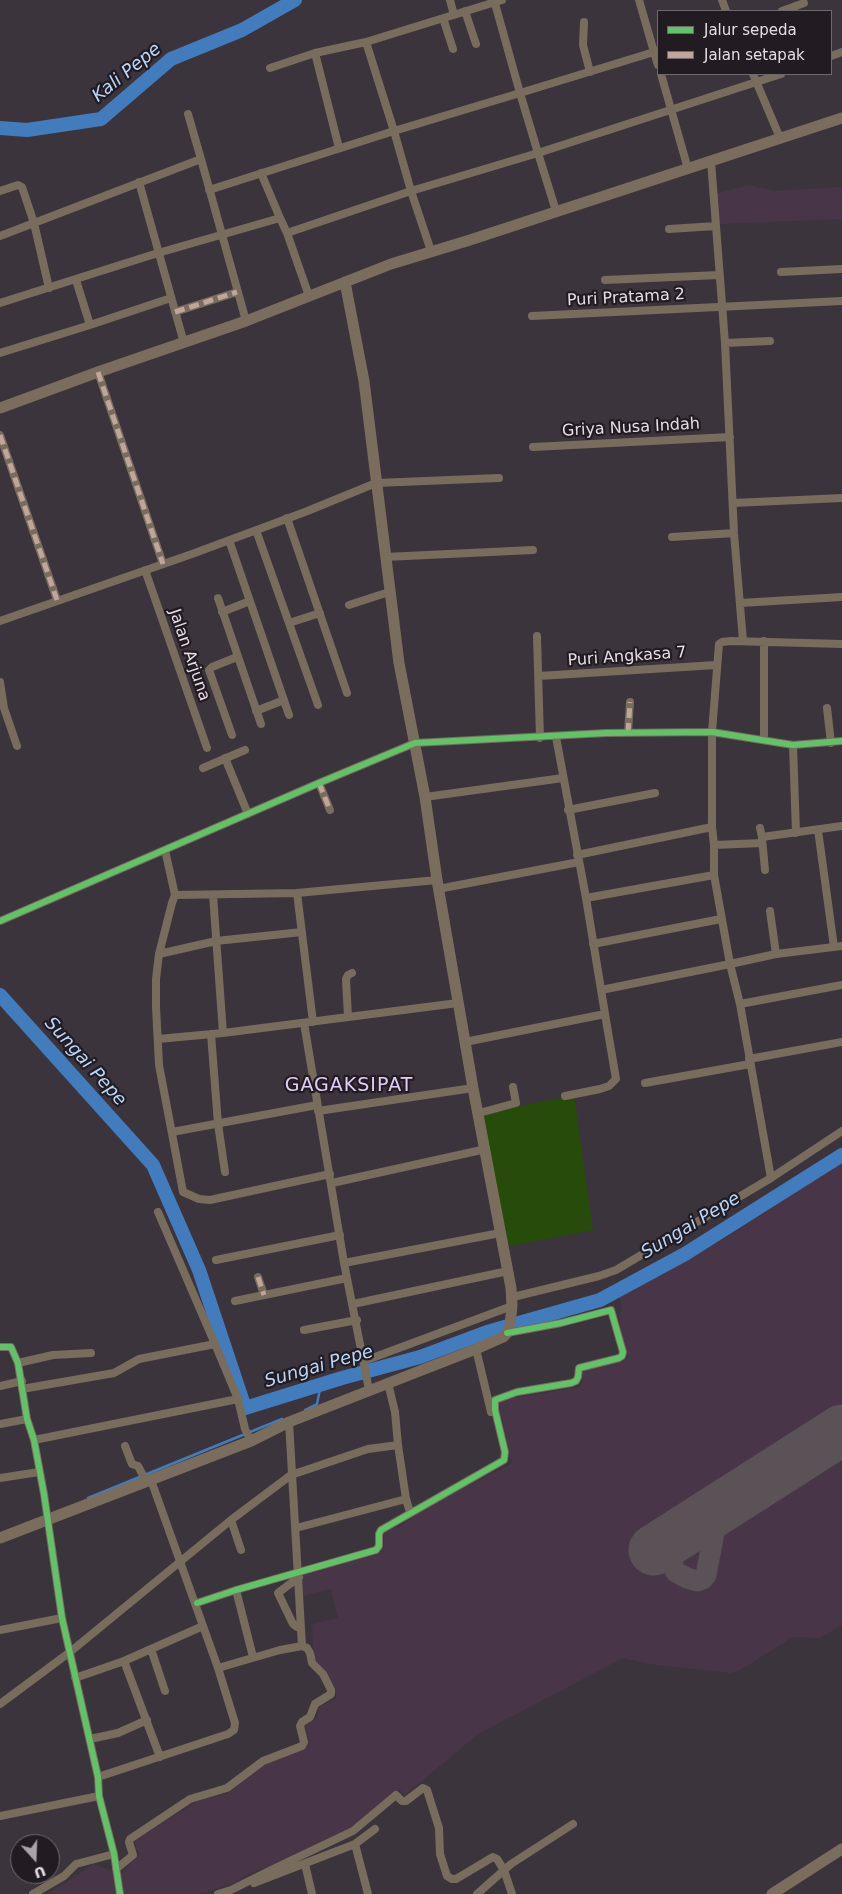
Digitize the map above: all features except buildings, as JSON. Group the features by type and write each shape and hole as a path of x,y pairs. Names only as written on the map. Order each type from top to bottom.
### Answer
{"main road":[{"path":"0,408 246,321 430,251 470,240 556,210 842,118"},
{"path":"0,1538 145,1478 250,1440 368,1386 388,1383 476,1349 509,1330 512,1305 508,1271 473,1088 415,743 399,663 364,381 345,282"},
{"path":"772,1894 842,1849"}],"street":[{"path":"450,0 454,14"},
{"path":"209,190 339,148 656,51 639,0"},
{"path":"784,10 813,0"},
{"path":"270,68 315,54 366,42 497,1 520,93 556,210"},
{"path":"466,11 476,44"},
{"path":"443,18 453,49"},
{"path":"584,22 583,45 590,72"},
{"path":"366,42 430,251"},
{"path":"315,54 339,148"},
{"path":"661,75 688,169"},
{"path":"753,75 780,138"},
{"path":"287,233 411,191 538,153 778,75"},
{"path":"188,114 246,321"},
{"path":"0,236 201,159"},
{"path":"711,161 725,344 734,533 743,641"},
{"path":"261,173 287,233 309,296"},
{"path":"139,182 184,343"},
{"path":"0,191 18,185 22,187 34,223 49,288"},
{"path":"0,303 158,253 280,218"},
{"path":"669,229 716,226"},
{"path":"781,272 842,269"},
{"path":"605,280 719,275"},
{"path":"76,280 90,325"},
{"path":"175,312 238,292"},
{"path":"0,353 171,298"},
{"name":"Puri Pratama 2","path":"532,316 842,302"},
{"path":"725,344 770,341"},
{"path":"98,372 163,564"},
{"path":"0,435 57,600"},
{"name":"Griya Nusa Indah","path":"533,447 730,437"},
{"path":"0,621 229,540 376,483 499,478"},
{"path":"733,503 842,498"},
{"path":"288,518 347,693"},
{"path":"256,530 318,704"},
{"path":"672,537 734,533"},
{"path":"229,540 289,715"},
{"path":"385,557 533,550"},
{"name":"Jalan Arjuna","path":"145,570 207,748"},
{"path":"349,605 389,592"},
{"path":"740,603 842,597"},
{"path":"218,598 260,724"},
{"path":"222,612 250,601"},
{"path":"289,623 320,613"},
{"path":"537,636 540,738"},
{"path":"771,1178 740,1004 730,964 714,875 712,732 716,665 719,644 726,641 842,644"},
{"path":"764,641 764,739"},
{"path":"232,734 209,670 237,657"},
{"name":"Puri Angkasa 7","path":"539,676 716,665"},
{"path":"0,682 4,708 17,746"},
{"path":"256,711 284,700"},
{"path":"628,733 630,702"},
{"path":"827,708 831,743"},
{"path":"0,921 415,743 628,733 712,732 793,745 842,741"},
{"path":"556,737 568,810 586,898 616,1079 609,1086 565,1096"},
{"path":"793,745 796,833"},
{"path":"202,768 245,750"},
{"path":"225,758 248,814"},
{"path":"424,797 563,778"},
{"path":"319,783 330,810"},
{"path":"568,810 655,793"},
{"path":"714,845 762,840 842,826"},
{"path":"175,895 297,892 438,884 578,859 712,827"},
{"path":"760,828 765,870"},
{"path":"601,990 776,954 838,947 818,830"},
{"path":"165,850 175,895 160,954 156,979 158,1039 160,1064 182,1189 185,1194 199,1199 210,1200 330,1174"},
{"path":"586,898 714,875"},
{"path":"297,892 313,1022"},
{"path":"212,895 223,1033"},
{"path":"770,911 776,954"},
{"path":"593,944 721,919"},
{"path":"160,954 216,941 302,932"},
{"path":"348,1017 346,979 352,973"},
{"path":"740,1004 842,985"},
{"path":"158,1039 223,1033 458,1003"},
{"path":"465,1042 605,1014"},
{"path":"304,1023 344,1263 368,1386"},
{"path":"211,1034 218,1124 225,1172"},
{"path":"645,1083 842,1042"},
{"path":"172,1132 318,1108 473,1088"},
{"path":"479,1113 516,1104 513,1088"},
{"path":"364,1363 512,1305 616,1270 771,1178 842,1131"},
{"path":"332,1183 486,1149"},
{"path":"158,1212 238,1399 245,1429 250,1440"},
{"path":"344,1263 500,1233"},
{"path":"216,1260 340,1236"},
{"path":"353,1304 508,1271"},
{"path":"258,1277 264,1295"},
{"path":"235,1301 347,1278"},
{"path":"197,1603 236,1590 299,1575 376,1550 379,1546 379,1534 382,1530 410,1512 504,1460 505,1452 494,1403 495,1400 527,1390 571,1383 576,1381 579,1368 619,1358 623,1352 611,1310 561,1323 509,1330"},
{"path":"304,1330 356,1320"},
{"path":"0,1386 114,1373 139,1359 215,1344"},
{"path":"0,1347 11,1347 18,1362 27,1419 34,1440 62,1618 98,1777 99,1796 114,1854 120,1894"},
{"path":"476,1349 499,1444"},
{"path":"18,1362 53,1354 90,1353"},
{"path":"388,1383 394,1412 406,1500 410,1512"},
{"path":"34,1440 238,1399"},
{"path":"0,1424 27,1419"},
{"path":"289,1422 302,1646"},
{"path":"0,1704 70,1652 231,1520 292,1475 368,1449 398,1445"},
{"path":"98,1777 228,1734 234,1730 235,1724 218,1668 202,1626 197,1603 145,1478 138,1466 132,1464 125,1446"},
{"path":"0,1478 39,1472"},
{"path":"296,1528 406,1500"},
{"path":"231,1520 241,1550"},
{"path":"299,1575 278,1593 293,1624 301,1627"},
{"path":"236,1590 253,1658"},
{"path":"0,1630 62,1618"},
{"path":"75,1678 124,1661 202,1626"},
{"path":"116,1869 133,1855 130,1840 190,1800 227,1788 255,1766 303,1744 300,1726 302,1722 310,1717 315,1704 331,1692 323,1674 312,1663 310,1653 302,1646 280,1650 218,1668"},
{"path":"152,1649 165,1691"},
{"path":"124,1661 160,1758"},
{"path":"90,1739 118,1733 147,1720"},
{"path":"231,1890 354,1831 396,1795 406,1802 423,1788 427,1790 439,1828 440,1854 447,1876 456,1879 493,1857 497,1859 504,1870 512,1894"},
{"path":"0,1816 99,1796"},
{"path":"477,1894 510,1864 573,1824"},
{"path":"218,1894 305,1864 355,1844 375,1829"},
{"path":"355,1844 368,1894"},
{"path":"33,1894 64,1876 76,1864 82,1861 114,1854"},
{"path":"305,1864 312,1894"}],"shaded area":[{"path":"749,185 774,191 842,187 842,219 718,224 715,194"},
{"path":"842,1162 842,1625 820,1638 793,1637 740,1670 731,1673 650,1664 623,1658 478,1734 405,1795 399,1789 348,1830 301,1853 246,1875 237,1882 201,1894 48,1894 94,1864 120,1874 140,1854 134,1842 136,1840 199,1800 227,1794 263,1765 305,1748 309,1740 305,1726 318,1716 318,1708 334,1700 337,1696 324,1669 314,1661 312,1624 338,1618 331,1589 302,1596 302,1573 381,1552 384,1546 383,1535 388,1529 400,1527 418,1513 443,1498 512,1463 499,1405 501,1400 580,1387 582,1371 626,1359 628,1356 620,1328 622,1306 619,1298 727,1237"}],"green space":[{"path":"574,1095 593,1230 505,1247 482,1114"}],"waterway":[{"name":"Kali Pepe","path":"0,128 27,130 101,119 171,59 242,30 295,0"},
{"name":"Sungai Pepe","path":"0,995 153,1165 199,1270 245,1408 342,1378 420,1357 487,1332 600,1300 685,1254 842,1155"},
{"path":"305,1410 317,1404 321,1384"},
{"path":"88,1498 282,1419"}],"taxiway":[{"path":"707,1516 689,1519 679,1524 672,1532 668,1541 671,1562 676,1572 697,1581 703,1579 706,1575 719,1515 733,1500"}],"runway":[{"path":"654,1550 842,1430"}],"marked path":[{"path":"175,312 237,292"},
{"path":"98,372 163,564"},
{"path":"0,435 57,600"},
{"path":"628,733 630,702"},
{"path":"319,783 330,810"},
{"path":"258,1277 264,1295"}],"cycle path":[{"path":"0,921 415,743 606,733 712,732 793,745 842,741"},
{"path":"197,1603 376,1550 379,1546 381,1530 504,1460 505,1452 495,1410 495,1400 517,1392 571,1383 576,1381 579,1368 619,1358 623,1352 611,1310 561,1323 507,1333"},
{"path":"0,1347 11,1347 18,1363 27,1419 34,1440 44,1494 62,1618 98,1777 99,1796 114,1854 120,1894"}],"district":[{"name":"GAGAKSIPAT","path":"349,1086"}]}
